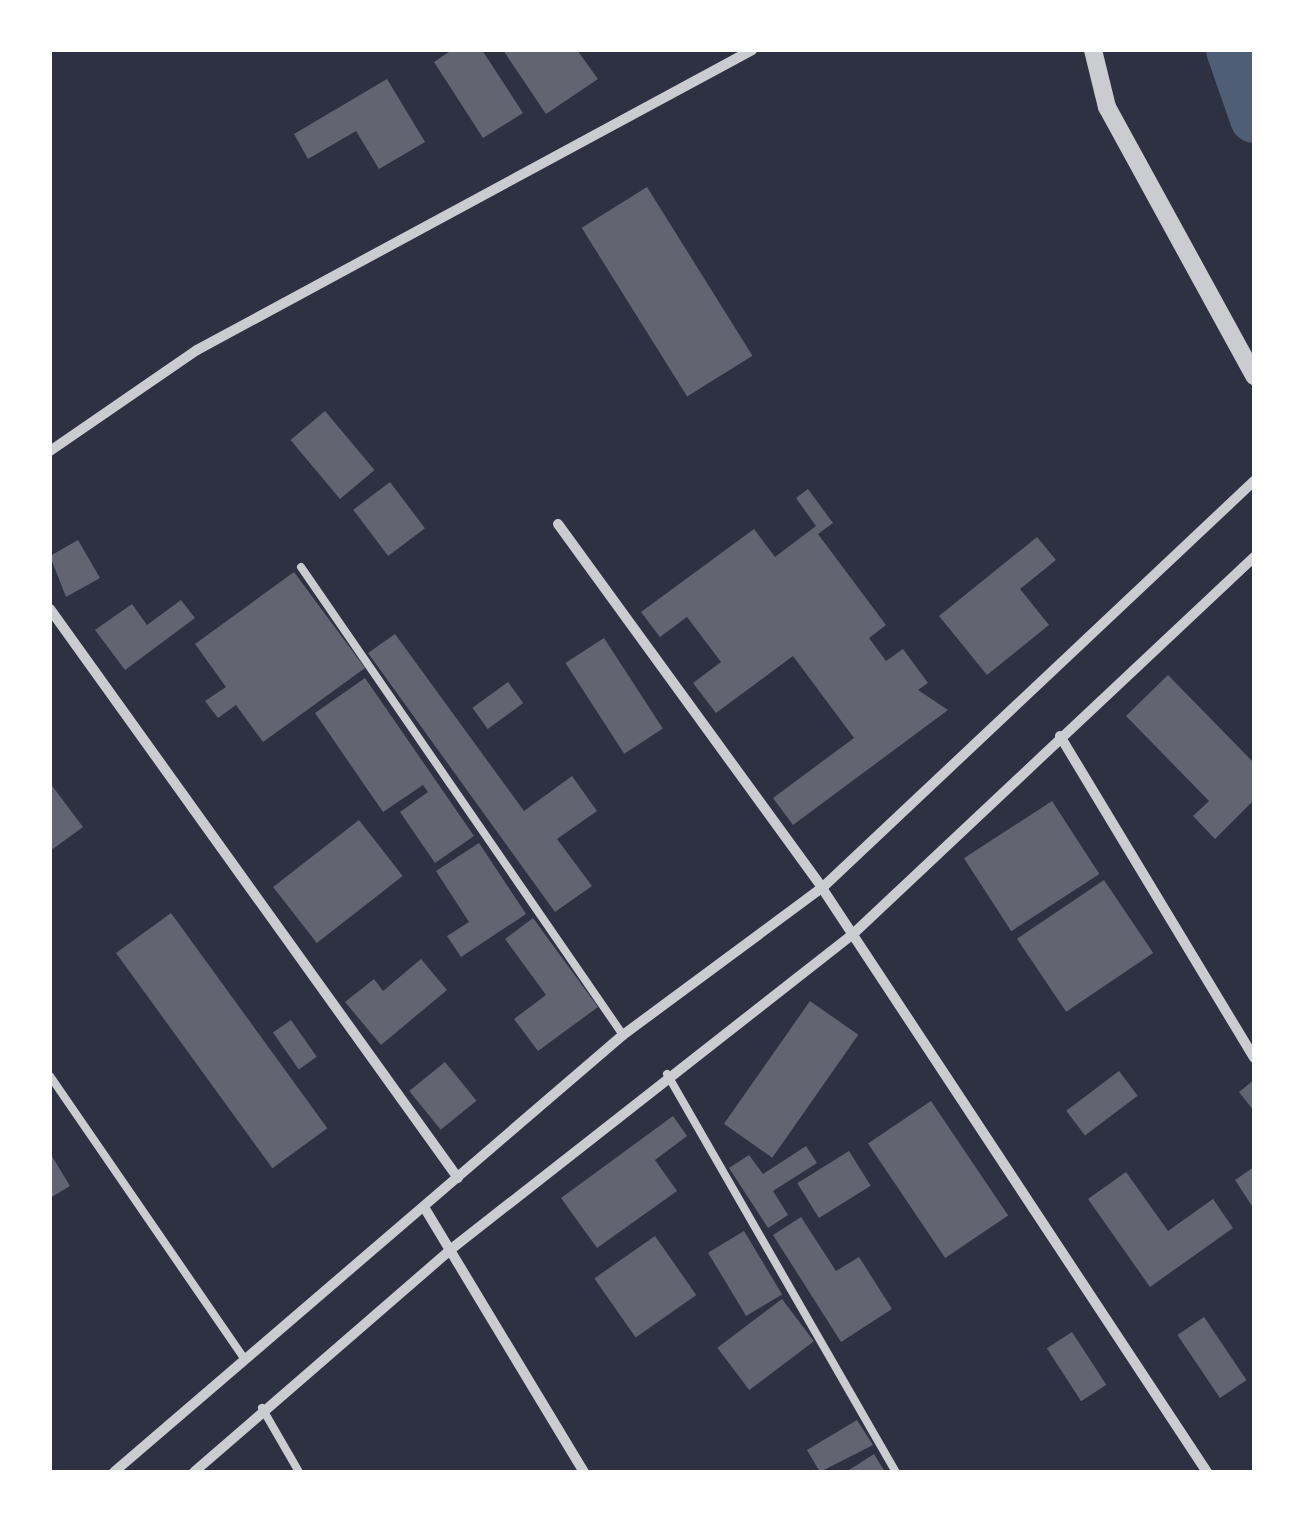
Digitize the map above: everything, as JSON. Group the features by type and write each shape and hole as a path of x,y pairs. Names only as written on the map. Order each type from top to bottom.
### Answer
{"street":[{"path":"50,451 196,350 752,50"},
{"path":"1092,50 1108,107 1254,376"},
{"path":"114,1472 623,1036 822,888 1254,481"},
{"path":"558,524 822,888 1207,1472"},
{"path":"194,1472 262,1408 450,1250 667,1074 853,934 1254,557"},
{"path":"50,609 458,1178"},
{"path":"1060,736 1254,1058"},
{"path":"424,1207 584,1472"}],"lane":[{"path":"301,567 623,1036"},
{"path":"667,1074 896,1472"},
{"path":"50,1076 244,1358"},
{"path":"262,1408 299,1472"}],"building":[{"path":"452,50 482,50 523,113 483,138 434,62"},
{"path":"503,50 577,50 598,79 546,114"},
{"path":"387,79 425,142 379,169 356,131 308,159 294,134"},
{"path":"647,187 752,356 687,397 582,228"},
{"path":"325,411 374,470 340,499 291,440"},
{"path":"390,482 425,528 388,556 353,510"},
{"path":"808,489 833,523 818,534 886,625 869,638 886,661 903,649 928,683 918,690 948,710 793,825 773,798 854,738 793,656 716,713 693,683 721,662 687,617 660,637 641,612 754,529 775,557 816,526 796,498"},
{"path":"1037,537 1056,560 1020,589 1049,625 987,675 939,616"},
{"path":"78,540 100,578 66,597 50,556"},
{"path":"294,572 365,668 263,742 236,705 218,718 205,701 226,687 195,644"},
{"path":"181,600 195,618 125,670 95,630 132,604 147,625"},
{"path":"395,634 524,811 572,776 597,811 557,839 592,886 555,912 368,653"},
{"path":"604,638 663,729 624,754 565,663"},
{"path":"1168,675 1254,763 1254,800 1215,839 1193,816 1209,801 1126,716"},
{"path":"365,678 474,836 435,863 400,812 428,792 423,785 383,812 315,713"},
{"path":"508,682 523,703 488,729 472,708"},
{"path":"50,783 83,827 50,851"},
{"path":"1052,801 1099,874 1011,931 964,858"},
{"path":"359,820 403,876 317,943 273,887"},
{"path":"479,843 526,914 461,957 447,936 469,922 436,871"},
{"path":"1104,880 1153,953 1066,1012 1017,939"},
{"path":"171,913 327,1128 272,1168 116,953"},
{"path":"533,918 598,1007 538,1051 514,1019 546,995 505,939"},
{"path":"421,959 447,990 381,1045 345,1002 374,979 383,991"},
{"path":"810,1001 858,1035 772,1158 724,1124"},
{"path":"291,1020 317,1057 299,1069 273,1033"},
{"path":"445,1062 476,1101 441,1130 409,1091"},
{"path":"1119,1071 1138,1096 1085,1135 1066,1111"},
{"path":"1254,1080 1254,1111 1239,1092"},
{"path":"931,1101 1008,1215 945,1258 868,1143"},
{"path":"673,1116 687,1136 655,1160 677,1191 597,1248 561,1198"},
{"path":"806,1146 817,1163 773,1191 788,1215 768,1228 729,1168 749,1155 763,1174"},
{"path":"849,1151 871,1186 819,1218 797,1183"},
{"path":"50,1153 70,1186 50,1198"},
{"path":"1254,1167 1254,1209 1235,1180"},
{"path":"1126,1172 1168,1231 1213,1199 1233,1228 1150,1287 1088,1199"},
{"path":"801,1217 836,1271 859,1257 892,1309 841,1342 773,1235"},
{"path":"744,1231 782,1294 746,1316 708,1253"},
{"path":"655,1236 696,1295 636,1337 594,1278"},
{"path":"782,1299 814,1341 749,1390 717,1348"},
{"path":"1204,1317 1246,1380 1220,1398 1177,1335"},
{"path":"1072,1332 1106,1385 1081,1401 1047,1348"},
{"path":"857,1420 873,1445 820,1472 807,1450"},
{"path":"874,1454 885,1472 846,1472"}],"waterway":[{"path":"1230,50 1254,119"}]}
